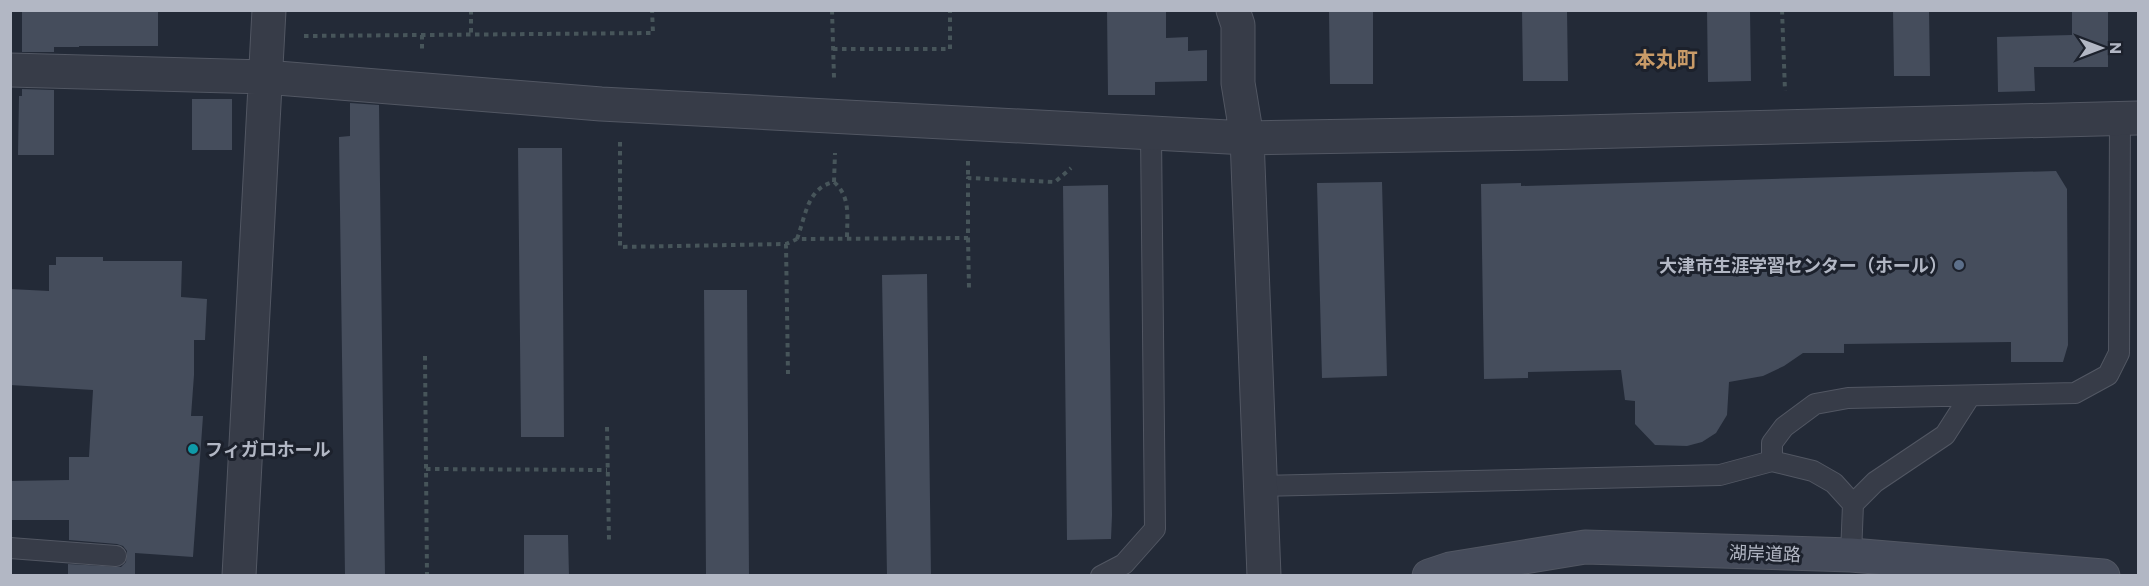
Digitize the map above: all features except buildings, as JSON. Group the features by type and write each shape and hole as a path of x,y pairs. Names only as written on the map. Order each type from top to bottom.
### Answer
{"main road":[{"name":"湖岸道路","path":"1429,576 1450,569 1585,547 1851,555 2103,576"}],"street":[{"path":"1233,10 1238,25 1238,83 1247,138 1264,576"},
{"path":"1247,138 1257,83 1256,10"},
{"path":"238,576 268,23"},
{"path":"10,70 265,77 613,105 1247,138 1474,135 2129,118"}],"lane":[{"path":"1772,460 1772,443 1784,427 1815,404 1848,398 2075,393 2108,375 2119,353 2129,118"},
{"path":"1101,576 1124,564 1155,529 1151,134"},
{"path":"1851,555 1853,504 1875,482 1945,435 1970,396"},
{"path":"1261,486 1720,475 1772,460 1813,471 1834,483 1853,504"},
{"path":"10,548 116,556"}],"path":[{"path":"471,10 471,34"},
{"path":"268,23 471,34 652,33 652,10"},
{"path":"832,10 834,88"},
{"path":"833,49 950,50 950,10"},
{"path":"1782,10 1785,97"},
{"path":"620,131 620,247 786,244 798,239 968,238"},
{"path":"834,182 835,143"},
{"path":"969,288 968,178 1055,182 1070,168 1078,167"},
{"path":"798,239 814,192 822,184 834,182 843,189 847,201 847,238"},
{"path":"786,244 788,374"},
{"path":"425,356 427,576"},
{"path":"607,427 609,541"},
{"path":"426,469 608,470"}],"place":[{"name":"大津市生涯学習センター（ホール）","path":"1959,265"},
{"name":"フィガロホール","path":"193,449"}],"district":[{"name":"本丸町","path":"1666,58"}]}
